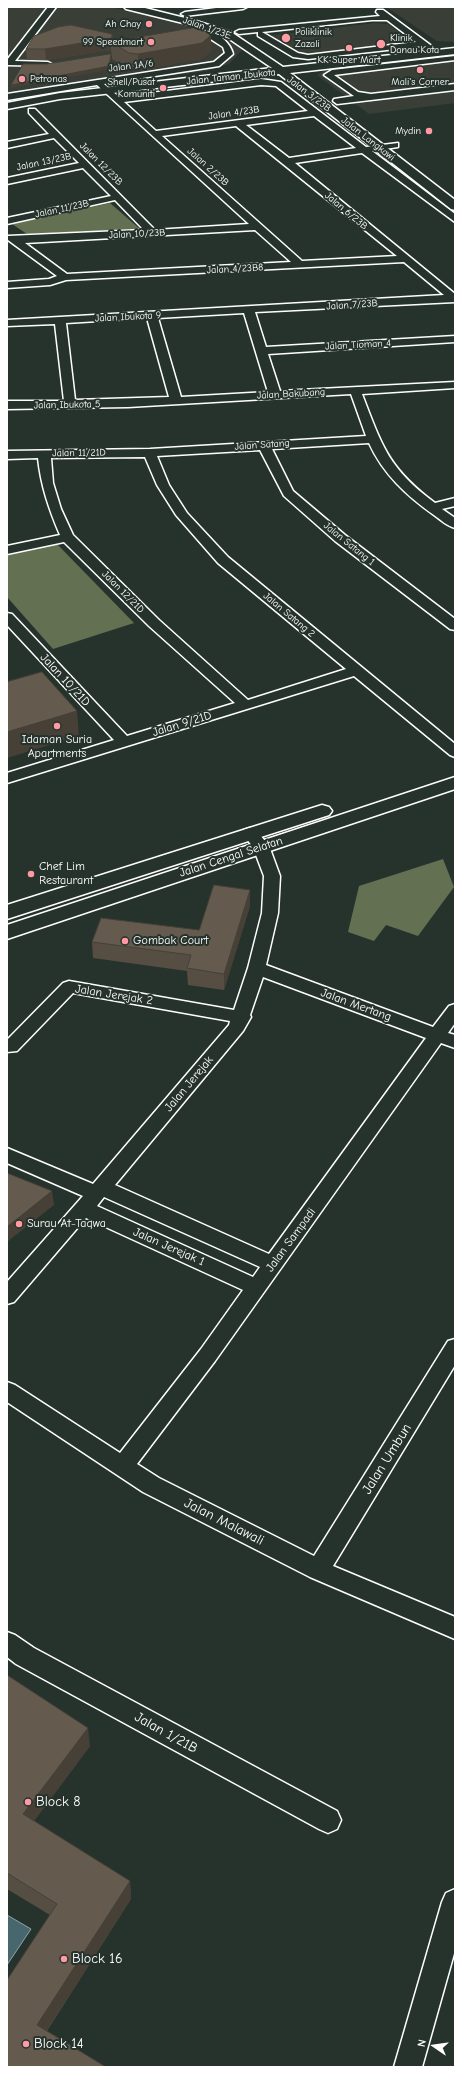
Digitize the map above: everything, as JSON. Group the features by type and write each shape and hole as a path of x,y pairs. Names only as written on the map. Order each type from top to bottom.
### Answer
{"street":[{"path":"8,63 52,7"},
{"name":"Jalan 1/23E","path":"129,7 190,22 228,34 282,66"},
{"name":"Jalan 1/23E","path":"152,7 185,14 242,34 282,66"},
{"path":"185,14 243,7"},
{"path":"373,7 431,48"},
{"path":"242,34 372,18 389,18"},
{"path":"242,34 261,34 378,22 389,18"},
{"name":"Jalan 1A/6","path":"7,97 216,64 229,54 227,46 208,37 228,34"},
{"path":"261,34 296,55 308,57 431,48"},
{"name":"Jalan Taman Ibukota","path":"7,101 104,88 257,72 282,66 314,64 455,46"},
{"name":"Jalan Taman Ibukota","path":"431,48 455,51"},
{"path":"372,97 355,94 328,75 332,73 455,58"},
{"path":"257,72 282,66 294,61 314,64 306,79"},
{"path":"8,63 57,63"},
{"name":"Jalan Langkawi","path":"282,66 306,79 406,153"},
{"name":"Jalan Langkawi","path":"282,66 378,147 455,206"},
{"name":"Jalan 3/23B","path":"118,100 261,82 278,84 455,219"},
{"path":"335,100 455,87"},
{"name":"Jalan Taman Ibukota","path":"7,106 104,88"},
{"name":"Jalan 2/23B","path":"104,88 300,265"},
{"path":"335,100 355,94"},
{"name":"Jalan 4/23B","path":"152,131 238,123 312,110"},
{"name":"Jalan 4/23B","path":"152,131 312,110"},
{"name":"Jalan 12/23B","path":"32,111 153,233"},
{"name":"Jalan 6/23B","path":"238,123 287,161 404,259 455,299"},
{"path":"7,145 56,135"},
{"path":"287,161 395,145"},
{"name":"Jalan 13/23B","path":"7,181 85,165"},
{"name":"Jalan 11/23B","path":"7,221 118,197"},
{"name":"Jalan 10/23B","path":"11,237 258,228"},
{"path":"11,237 65,277"},
{"name":"Jalan 4/23B8","path":"7,285 50,282 65,277 404,259"},
{"name":"Jalan 7/23B","path":"249,311 455,299"},
{"path":"249,311 275,395"},
{"name":"Jalan Ibukota 9","path":"7,324 249,311"},
{"path":"152,316 176,401"},
{"path":"60,321 70,405"},
{"name":"Jalan Tioman 4","path":"262,351 455,339"},
{"name":"Jalan Bakubang","path":"128,404 455,385"},
{"path":"355,390 373,438 387,465 410,489 432,508 455,524"},
{"name":"Jalan Ibukota 5","path":"7,405 128,404"},
{"name":"Jalan Satang","path":"150,453 373,438"},
{"name":"Jalan Satang 1","path":"264,445 288,493 340,538 455,626"},
{"name":"Jalan 11/21D","path":"7,455 150,453"},
{"name":"Jalan Satang 2","path":"150,453 163,485 182,515 223,560 455,752"},
{"name":"Jalan 12/21D","path":"44,454 47,483 54,509 67,537 154,623 245,705"},
{"path":"432,508 455,502"},
{"path":"7,550 67,537"},
{"name":"Jalan 10/21D","path":"7,617 69,685 124,742"},
{"name":"Jalan 9/21D","path":"7,778 356,671"},
{"name":"Jalan Cengal Selatan","path":"7,932 255,840 455,770"},
{"name":"Jalan Cengal Selatan","path":"7,912 455,783"},
{"name":"Jalan Jerejak","path":"7,1296 150,1131 237,1027 242,1017 257,968 270,914 272,876 255,840"},
{"name":"Jalan Mertang","path":"257,968 446,1039"},
{"name":"Jalan Jerejak 2","path":"11,1047 69,987 242,1017"},
{"name":"Jalan Sampadi","path":"122,1467 208,1355 256,1286 446,1039 455,1010"},
{"path":"7,1155 93,1196 273,1264"},
{"name":"Jalan Jerejak 1","path":"93,1196 256,1286"},
{"name":"Jalan Umbun","path":"318,1570 452,1360"},
{"name":"Jalan Malawali","path":"7,1391 151,1485 318,1570 455,1628"},
{"name":"Jalan 1/21B","path":"7,1642 25,1656 328,1820"},
{"path":"408,2067 455,1902"}],"shaded area":[{"path":"7,7 110,7 181,22 212,32 223,37 242,50 229,64 207,71 37,92 7,98"},
{"path":"386,7 455,7 455,42 437,41"},
{"path":"375,23 388,24 417,46 310,60 295,58 258,37"},
{"path":"455,56 455,103 369,114 317,75 323,71"}],"green space":[{"path":"110,203 140,229 27,234 12,224"},
{"path":"56,543 134,623 53,649 7,597 7,554"},
{"path":"443,859 454,887 418,936 386,925 374,941 348,932 359,886"}],"water":[{"path":"7,1915 31,1929 7,1965"}],"building":[{"path":"71,25 112,34 112,38 45,49 26,49 34,36 58,27"},
{"path":"198,27 211,35 202,43 138,54 129,53 111,42"},
{"path":"111,54 109,66 11,85 23,64 46,64"},
{"path":"42,672 77,711 7,732 7,682"},
{"path":"214,885 250,890 224,974 187,968 191,955 92,942 101,918 199,930"},
{"path":"7,1173 52,1191 7,1227"},
{"path":"7,1675 88,1728 23,1814 130,1881 37,2025 106,2067 7,2067 7,1980 57,1904 7,1873"}],"place":[{"name":"Ah Chay","path":"149,24"},
{"name":"Poliklinik Zazali","path":"286,38"},
{"name":"99 Speedmart","path":"151,42"},
{"name":"Klinik Danau Kota","path":"381,44"},
{"name":"KK Super Mart","path":"349,48"},
{"name":"Mali's Corner","path":"420,70"},
{"name":"Petronas","path":"22,79"},
{"name":"Shell/Pusat Komuniti","path":"163,88"},
{"name":"Mydin","path":"429,131"},
{"name":"Idaman Suria Apartments","path":"57,726"},
{"name":"Chef Lim Restaurant","path":"31,874"},
{"name":"Gombak Court","path":"125,941"},
{"name":"Surau At-Taqwa","path":"19,1224"},
{"name":"Block 8","path":"28,1802"},
{"name":"Block 16","path":"64,1959"},
{"name":"Block 14","path":"26,2044"}]}
